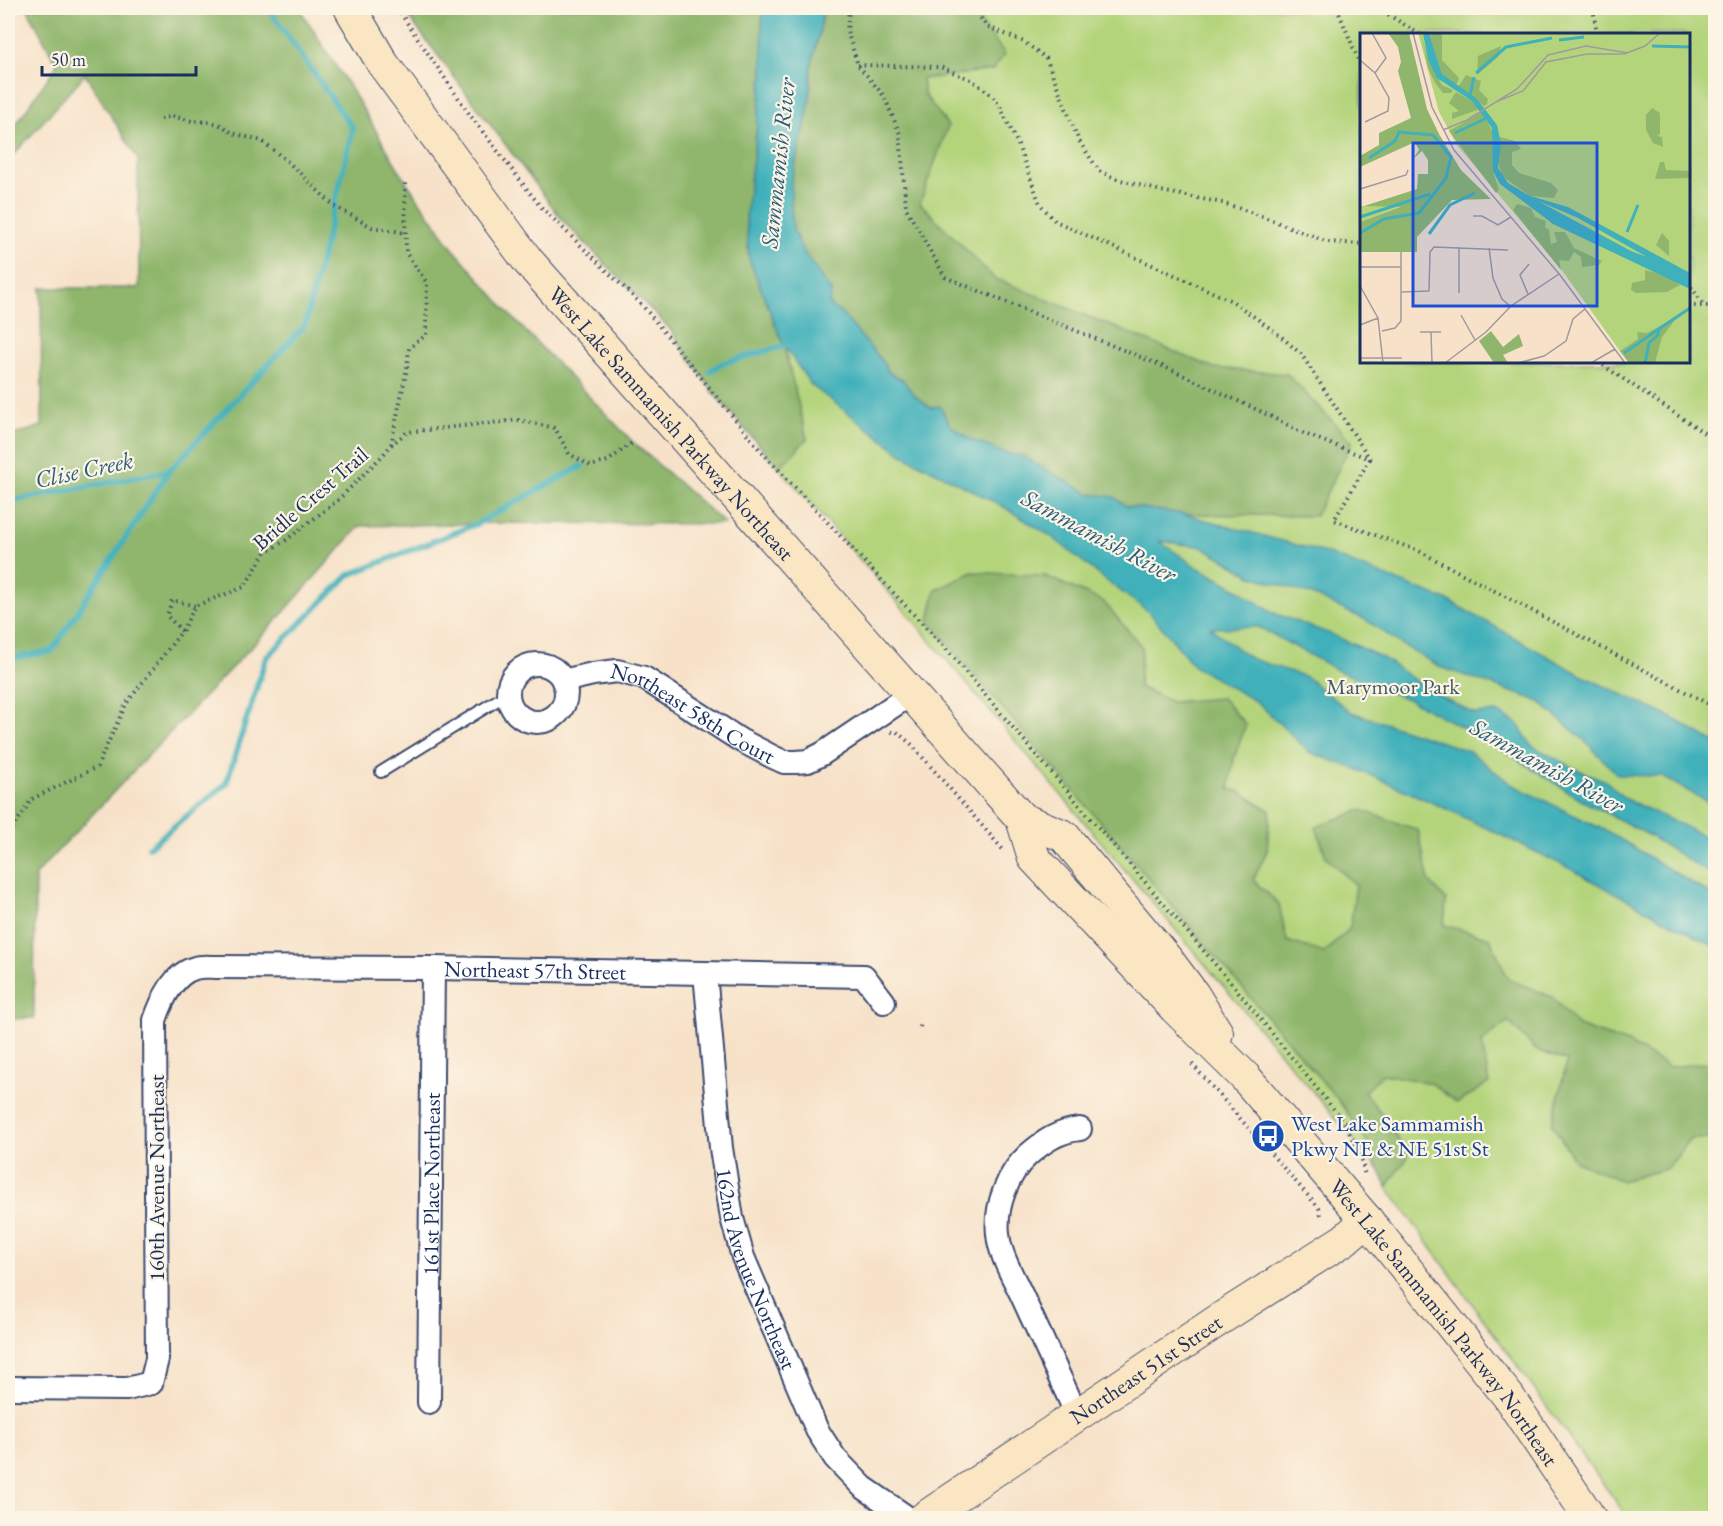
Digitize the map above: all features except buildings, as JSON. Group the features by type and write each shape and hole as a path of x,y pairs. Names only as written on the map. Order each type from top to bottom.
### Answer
{"main road":[{"name":"West Lake Sammamish Parkway Northeast","path":"350,8 383,64 528,261 1022,819 1064,836 1169,962 1193,994 1245,1077 1367,1220 1508,1396 1590,1518"},
{"name":"Northeast 51st Street","path":"924,1518 1223,1317 1344,1240 1367,1220"}],"street":[{"path":"529,665 548,666 556,671 566,687 564,705 552,718 543,722 534,722 517,714 511,706 509,693 513,677 529,665"},
{"name":"Northeast 58th Court","path":"563,681 617,671 644,678 740,740 784,762 808,761 822,754 911,694"},
{"name":"Northeast 57th Street","path":"177,979 195,968 215,967 433,968 864,976 884,1002"},
{"name":"161st Place Northeast","path":"429,1402 433,968"},
{"name":"162nd Avenue Northeast","path":"705,973 721,1148 732,1218 743,1257 817,1430 835,1458 863,1487 908,1518"},
{"name":"160th Avenue Northeast","path":"8,1388 158,1390 155,1020 163,998 177,979"},
{"path":"1077,1415 1007,1264 998,1233 1001,1202 1009,1178 1019,1163 1041,1144 1065,1130 1080,1129"}],"lane":[{"path":"381,772 509,693"}],"path":[{"path":"397,8 470,115 540,206 642,305 760,450 946,649 1232,984 1345,1123 1362,1161 1365,1177"},
{"path":"849,8 847,31 858,64 884,96 900,134 906,208 945,277 1172,370 1305,434 1370,459"},
{"path":"974,8 986,26 1024,42 1046,58 1079,141 1099,171 1117,179 1223,202 1328,242 1360,244"},
{"path":"1360,64 1338,8 1383,11"},
{"path":"1378,8 1417,33"},
{"path":"1593,8 1597,33"},
{"path":"858,64 940,67 970,79 988,92 999,104 1009,125 1040,204 1055,221 1232,301 1277,333 1301,354 1370,459"},
{"path":"161,119 172,116 211,122 223,126 232,133 262,141 288,162 334,206 372,227 406,233"},
{"name":"Bridle Crest Trail","path":"182,631 167,616 172,600 195,606 244,587 267,552 338,500 369,471 391,445 409,348 426,335 427,283 406,253 405,180"},
{"path":"1690,284 1704,306"},
{"path":"1690,306 1716,306"},
{"path":"1599,363 1716,441"},
{"path":"391,445 407,432 518,420 555,428 569,454 591,466 609,461 633,442"},
{"path":"1370,459 1334,520 1419,550 1716,708"},
{"path":"8,840 10,832 32,799 97,767 126,704 182,631 195,606"}],"green space":[{"path":"27,8 299,8 405,180 451,246 513,318 633,442 725,524 505,523 360,526 276,621 35,875 34,1018 8,1019 8,437 42,426 41,288 139,288 138,159 85,74 11,158 8,153 8,136 57,65"},
{"name":"Marymoor Park","path":"402,8 1715,8 1715,1518 1628,1518 1387,1187 1390,1182 907,613 716,396 670,329 564,222"},
{"path":"402,8 762,8 763,75 746,216 749,259 784,346 807,439 779,468 716,396 670,329 564,222"},
{"path":"823,8 970,8 1005,54 993,70 922,79 924,94 948,126 920,203 994,278 1214,368 1287,374 1352,442 1315,516 1184,514 1126,506 1114,497 1090,494 1026,457 1004,453 969,439 950,425 940,406 931,408 914,395 902,380 888,372 883,362 841,313 829,305 831,292 801,248 793,228 791,180 810,100 811,67"},
{"path":"972,572 1045,576 1103,601 1142,647 1139,687 1172,702 1222,698 1246,725 1234,758 1229,789 1241,792 1270,811 1267,851 1253,880 1279,904 1287,941 1324,953 1350,928 1356,885 1326,857 1316,827 1361,810 1418,830 1429,881 1446,900 1444,925 1490,938 1508,979 1552,997 1578,1026 1628,1043 1669,1067 1715,1062 1715,1139 1690,1139 1668,1168 1622,1181 1575,1161 1552,1124 1567,1061 1536,1050 1508,1021 1482,1042 1489,1083 1457,1103 1431,1083 1383,1074 1364,1092 1387,1120 1408,1157 1387,1187 1366,1140 1339,1101 929,622 935,591"}],"water":[{"name":"Sammamish River","path":"762,8 823,8 811,67 810,100 791,180 793,228 801,248 831,292 829,305 841,313 883,362 888,372 903,380 914,395 931,408 940,406 950,425 969,439 1004,453 1026,457 1090,494 1114,497 1126,506 1184,514 1326,553 1449,601 1581,675 1672,718 1715,743 1715,806 1661,776 1618,775 1584,740 1538,701 1440,667 1366,620 1312,595 1252,576 1203,547 1159,541 1271,612 1333,635 1383,658 1425,687 1474,714 1497,712 1518,724 1531,745 1571,767 1606,781 1624,798 1715,841 1715,877 1645,833 1581,800 1496,745 1412,701 1339,671 1259,627 1211,628 1250,658 1306,677 1351,712 1469,751 1511,784 1610,833 1715,897 1715,947 1563,865 1451,811 1366,773 1309,752 1257,702 1195,667 1149,612 1052,537 1004,507 905,456 811,385 784,346 749,259 746,216 763,75"}],"waterway":[{"path":"8,659 52,651 169,471 305,325 353,129 268,8"},
{"path":"710,371 723,363 788,343"},
{"path":"149,847 226,784 266,658 349,575 476,524 582,466"},
{"name":"Clise Creek","path":"8,504 22,499 168,471"}],"place":[{"name":"West Lake Sammamish Pkwy NE & NE 51st St","path":"1268,1136"}]}
